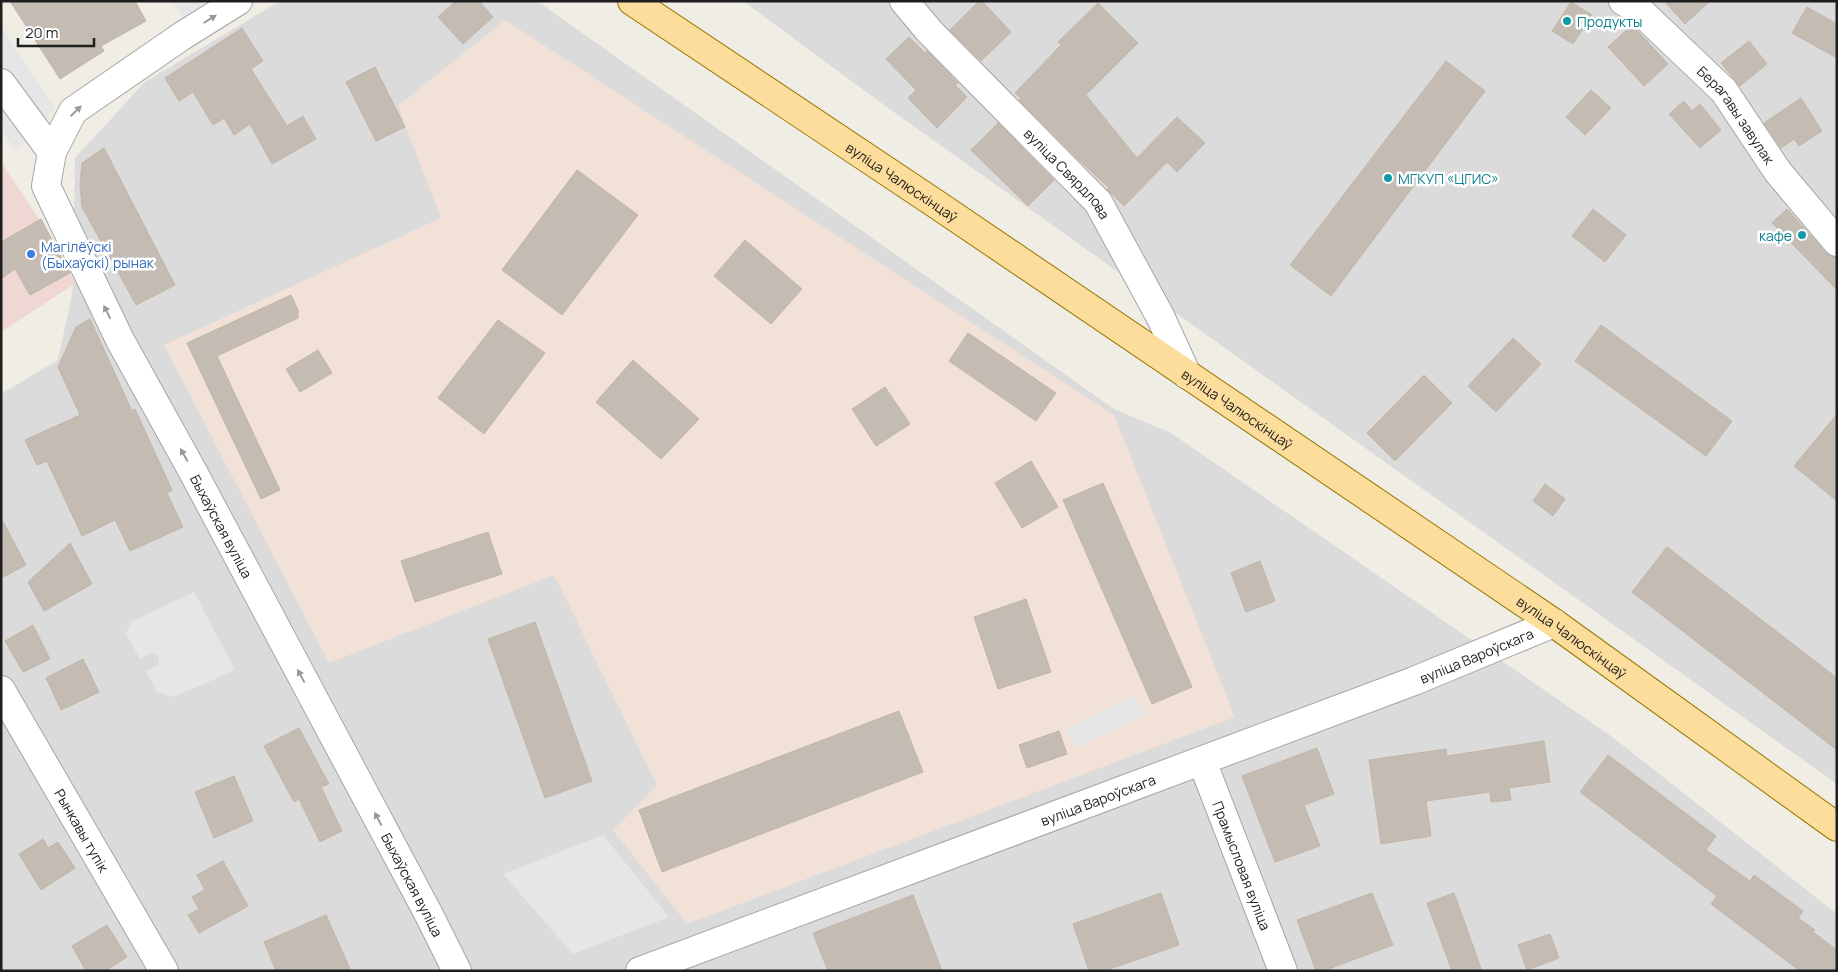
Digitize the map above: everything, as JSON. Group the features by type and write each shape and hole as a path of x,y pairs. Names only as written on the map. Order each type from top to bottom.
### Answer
{"main road":[{"name":"вуліца Чалюскінцаў","path":"632,1 948,212 1554,623 1837,827"}],"street":[{"name":"Быхаўская вуліца","path":"238,1 182,36 73,111 52,152 46,186 120,340 197,479 457,971"},
{"name":"вуліца Свярдлова","path":"904,1 930,32 1098,202 1161,318 1187,375"},
{"name":"Берагавы завулак","path":"1623,1 1639,10 1724,91 1778,172 1837,242"},
{"path":"1,83 52,152"},
{"name":"вуліца Вароўскага","path":"640,971 1414,681 1554,623"},
{"name":"Рынкавы тупік","path":"1,690 164,971"},
{"name":"Прамысловая вуліца","path":"1202,761 1283,971"}],"shaded area":[{"path":"172,1 209,1 184,19"},
{"path":"280,1 537,1 1114,409 1171,433 1611,736 1837,914 1837,971 1,971 1,394 58,360 73,289 75,158 145,82"},
{"path":"743,1 1837,1 1837,784 888,108"},
{"path":"505,20 1114,415 1235,717 687,924 613,830 657,785 554,575 329,663 164,345 441,218 398,106"},
{"path":"1,26 55,108 16,152 1,129"},
{"name":"Магілёўскі (Быхаўскі) рынак","path":"1,162 43,225 76,283 1,332"},
{"path":"194,592 235,670 174,697 157,692 146,671 158,665 159,659 157,655 151,653 140,659 126,634 131,622"},
{"path":"1135,695 1145,715 1074,748 1065,728"},
{"path":"603,835 669,917 573,954 503,874"}],"building":[{"path":"10,1 135,1 146,21 101,46 104,51 60,79"},
{"path":"456,1 479,1 493,17 463,44 438,17"},
{"path":"979,1 982,1 1011,32 981,61 950,30"},
{"path":"1664,1 1710,1 1685,24"},
{"name":"Продукты","path":"1571,2 1592,15 1573,44 1552,31"},
{"path":"1098,3 1138,43 1086,95 1137,158 1177,117 1205,143 1177,172 1167,162 1124,206 1107,189 1109,188 1019,100 1021,99 1015,93 1061,45 1058,42"},
{"path":"1807,7 1837,24 1837,58 1792,33"},
{"path":"1632,25 1668,64 1644,86 1608,47"},
{"path":"242,28 263,61 251,69 287,126 303,116 316,139 272,164 250,124 234,135 224,118 213,125 193,92 179,101 165,78"},
{"path":"909,37 925,53 927,51 958,83 955,85 967,97 937,128 908,98 916,90 886,59"},
{"path":"1749,41 1767,64 1740,86 1721,63"},
{"name":"МГКУП «ЦГИС»","path":"1446,61 1485,91 1331,296 1290,265"},
{"path":"375,67 405,127 376,141 346,82"},
{"path":"1591,90 1611,108 1585,135 1566,117"},
{"path":"1801,98 1822,131 1799,146 1794,139 1781,148 1764,123"},
{"path":"1684,101 1692,111 1700,104 1721,130 1700,148 1669,114"},
{"path":"998,123 1054,180 1028,206 971,150"},
{"path":"104,148 175,285 136,305 82,207 80,184 82,163"},
{"path":"577,170 638,215 562,315 502,270"},
{"path":"1593,209 1626,235 1605,262 1572,236"},
{"name":"кафе","path":"1787,209 1825,252 1837,257 1837,290 1772,223"},
{"path":"41,219 70,273 30,295 15,269 1,279 1,242"},
{"path":"745,240 802,289 771,324 714,276"},
{"path":"291,295 298,310 298,318 217,356 280,490 261,499 187,343"},
{"path":"90,319 132,411 135,409 172,490 167,493 183,527 130,551 115,520 82,536 47,461 37,465 25,440 80,415 58,367 76,327"},
{"path":"498,320 545,353 484,434 438,398"},
{"path":"1601,325 1732,421 1706,456 1575,361"},
{"path":"968,333 1056,393 1036,421 949,361"},
{"path":"1513,338 1541,364 1496,412 1468,386"},
{"path":"318,350 332,373 300,392 286,369"},
{"path":"633,360 699,419 661,459 596,402"},
{"path":"1424,375 1452,403 1395,461 1367,433"},
{"path":"885,387 910,424 876,446 852,409"},
{"path":"1837,414 1837,501 1794,466"},
{"path":"1031,461 1058,507 1022,528 995,483"},
{"path":"1103,483 1192,687 1152,704 1063,500"},
{"path":"1545,484 1565,499 1553,516 1533,501"},
{"path":"1,518 26,565 1,578"},
{"path":"488,532 502,574 415,602 401,561"},
{"path":"70,543 92,584 44,611 28,582"},
{"path":"1667,547 1837,678 1837,750 1632,592"},
{"path":"1260,561 1275,601 1246,612 1231,573"},
{"path":"1026,599 1051,672 998,689 974,617"},
{"path":"535,622 592,781 545,798 488,639"},
{"path":"33,625 50,659 23,672 5,641"},
{"path":"83,659 99,692 61,710 46,678"},
{"path":"899,711 923,772 662,872 639,810"},
{"path":"299,728 329,784 321,787 342,831 320,842 299,799 294,802 264,746"},
{"path":"1059,731 1067,754 1027,768 1019,745"},
{"path":"1544,741 1550,782 1509,788 1511,800 1491,802 1490,792 1426,801 1431,836 1381,844 1369,760 1446,749 1447,756"},
{"path":"1317,748 1334,794 1304,805 1320,846 1275,862 1242,776"},
{"path":"1608,755 1716,836 1706,850 1750,881 1754,875 1803,911 1798,918 1815,930 1813,932 1837,950 1837,971 1800,971 1711,904 1717,896 1580,792"},
{"path":"234,776 253,821 214,838 195,792"},
{"path":"43,839 48,848 58,842 75,868 41,890 19,854"},
{"path":"223,861 248,906 199,933 188,915 199,909 192,897 205,890 197,875"},
{"path":"1161,893 1179,945 1104,971 1089,971 1073,924"},
{"path":"1372,893 1393,945 1323,971 1316,971 1297,920"},
{"path":"1454,893 1482,971 1452,971 1427,903"},
{"path":"913,895 942,971 828,971 813,933"},
{"path":"326,915 351,971 276,971 264,942"},
{"path":"107,925 127,957 105,971 86,971 72,946"},
{"path":"1550,934 1559,958 1527,970 1518,945"}],"place":[{"name":"Продукты","path":"1567,21"},
{"name":"МГКУП «ЦГИС»","path":"1388,178"},
{"name":"кафе","path":"1802,235"},
{"name":"Магілёўскі (Быхаўскі) рынак","path":"31,254"}]}
